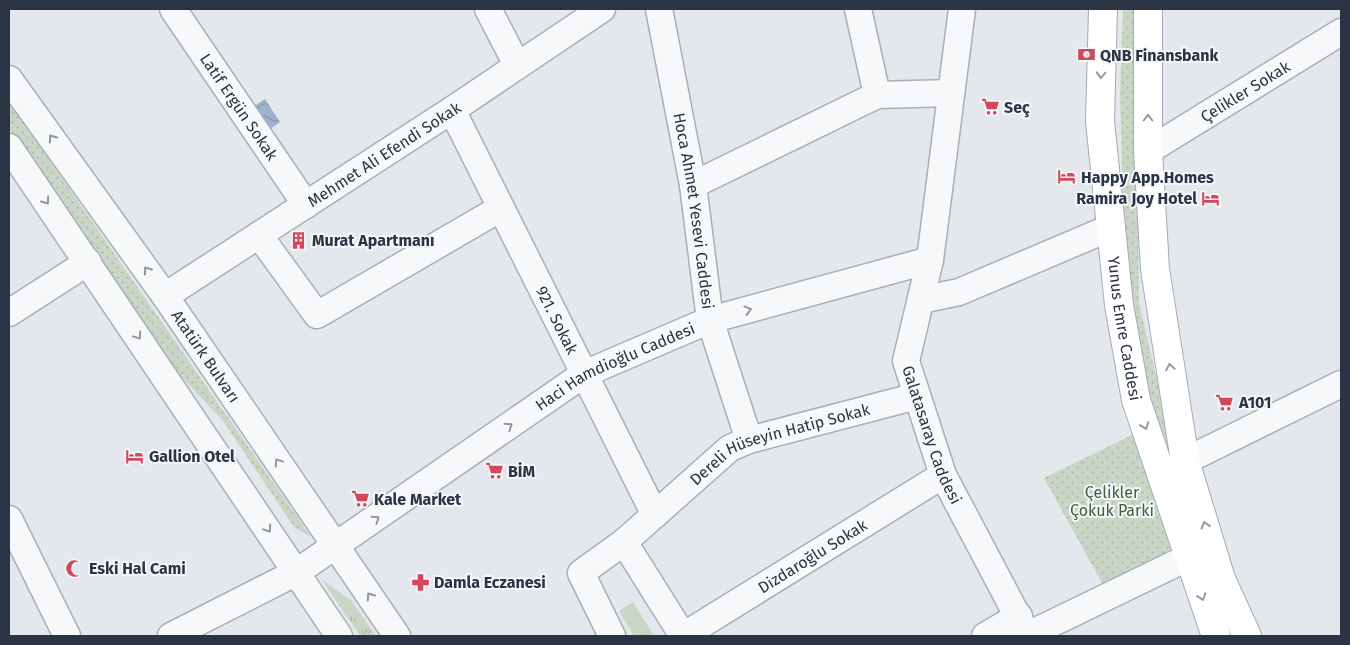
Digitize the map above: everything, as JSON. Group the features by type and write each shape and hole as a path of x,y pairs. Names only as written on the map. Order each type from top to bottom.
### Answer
{"main road":[{"name":"Yunus Emre Caddesi","path":"1103,9 1100,121 1119,305 1136,400 1216,636"},
{"path":"1148,9 1148,151 1155,269 1184,461 1222,579 1247,636"}],"street":[{"name":"Latif Ergün Sokak","path":"173,9 306,205"},
{"path":"488,9 517,65"},
{"name":"Mehmet Ali Efendi Sokak","path":"165,296 452,110 602,9"},
{"name":"Hoca Ahmet Yesevi Caddesi","path":"659,9 693,185 710,320 749,440"},
{"path":"858,9 877,95"},
{"name":"Galatasaray Caddesi","path":"962,9 930,260 906,361 943,475 1025,629"},
{"name":"Çelikler Sokak","path":"1148,151 1341,32"},
{"name":"Atatürk Bulvarı","path":"9,79 165,296 397,636"},
{"path":"693,185 877,95 951,93"},
{"name":"921. Sokak","path":"452,110 654,513"},
{"path":"9,147 339,636"},
{"path":"259,235 317,315 501,208"},
{"path":"921,300 959,292 1112,227"},
{"name":"Haci Hamdioğlu Caddesi","path":"172,636 297,572 336,547 584,374 710,320 930,260"},
{"path":"9,313 88,262"},
{"path":"1184,461 1341,384"},
{"name":"Dereli Hüseyin Hatip Sokak","path":"612,636 580,573 624,542 654,513 730,448 749,440 917,396"},
{"name":"Dizdaroğlu Sokak","path":"683,636 943,475"},
{"path":"9,519 66,636"},
{"path":"624,542 683,636"},
{"path":"985,636 1025,629 1189,557"}],"green space":[{"path":"1123,9 1135,9 1139,302 1180,480 1237,636 1226,636 1155,416 1126,291 1120,94"},
{"path":"9,102 311,537 294,527 223,421 174,369 9,129"},
{"name":"Çelikler Çokuk Parki","path":"1140,431 1182,555 1107,592 1044,478"},
{"path":"322,580 351,600 376,636 360,636"},
{"path":"633,602 654,636 634,636 619,611"}],"water":[{"path":"265,99 280,122 263,134 247,111"}],"place":[{"name":"QNB Finansbank","path":"1086,55"},
{"name":"Seç","path":"990,107"},
{"name":"Happy App.Homes","path":"1067,177"},
{"name":"Ramira Joy Hotel","path":"1211,198"},
{"name":"Murat Apartmanı","path":"298,240"},
{"name":"A101","path":"1225,402"},
{"name":"Gallion Otel","path":"135,456"},
{"name":"BİM","path":"494,471"},
{"name":"Kale Market","path":"360,499"},
{"name":"Eski Hal Cami","path":"75,568"},
{"name":"Damla Eczanesi","path":"420,582"}]}
